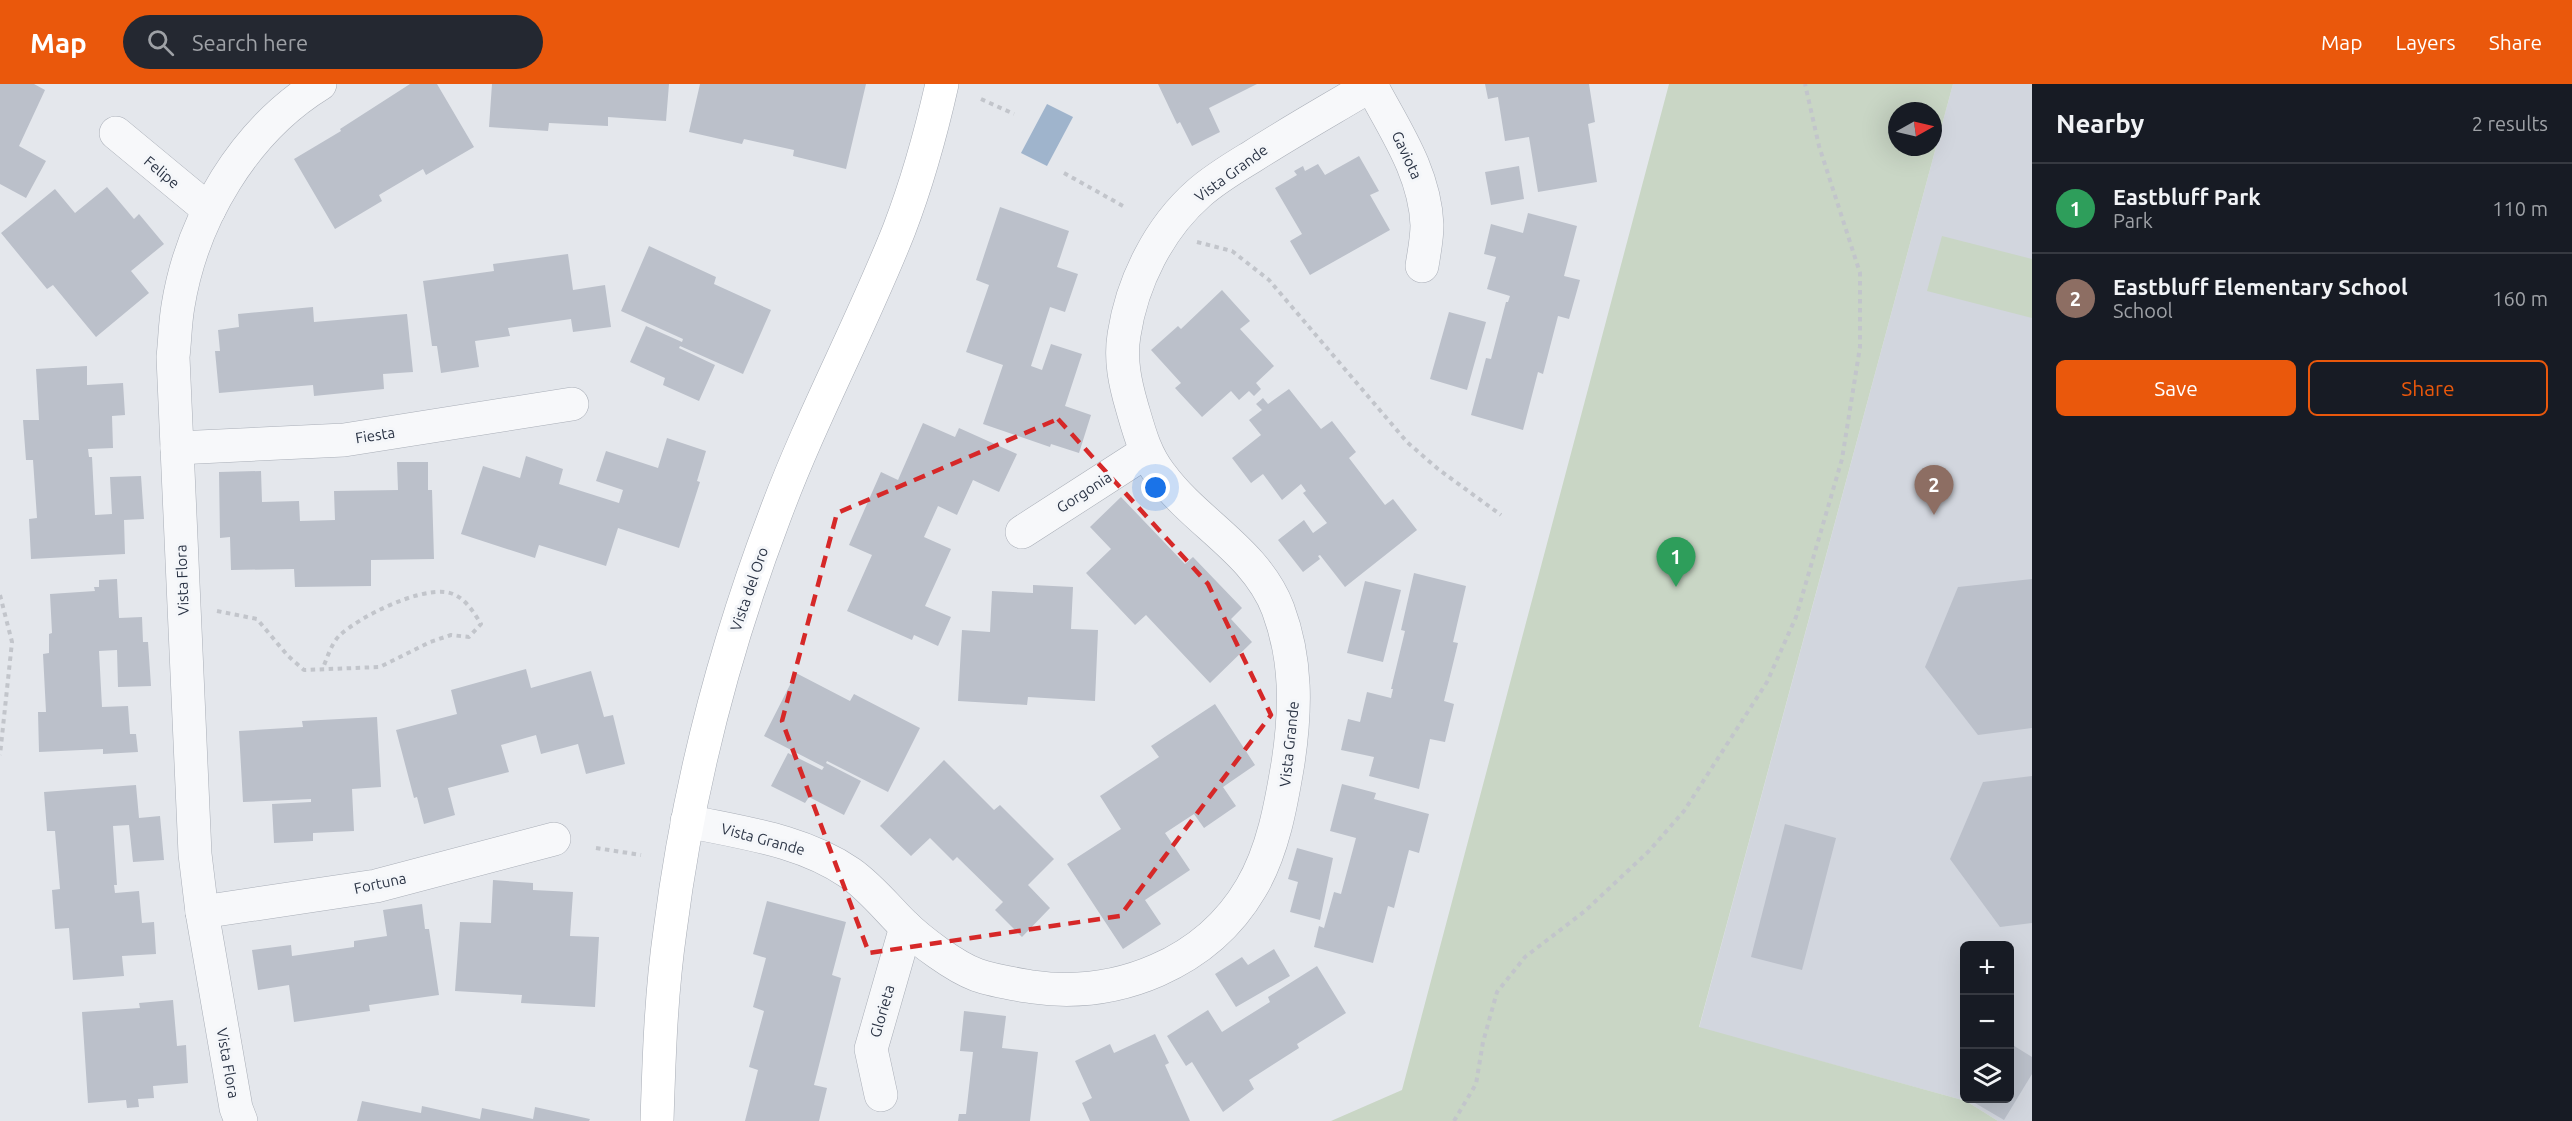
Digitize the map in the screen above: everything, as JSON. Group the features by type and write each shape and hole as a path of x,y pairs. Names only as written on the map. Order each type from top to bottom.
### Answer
{"street":[{"name":"Vista Flora","path":"241,1121 236,1108 202,912 191,795 174,357 178,306 190,257 209,210 236,165 271,124 320,84"},
{"name":"Vista del Oro","path":"657,1121 660,1032 669,932 687,821 723,667 778,507 899,230 918,176 942,84"},
{"name":"Vista Grande","path":"687,821 782,841 823,857 852,874 906,927 949,959 974,974 1036,988 1087,988 1124,982 1165,968 1189,955 1223,926 1250,890 1269,848 1283,796 1293,728 1294,674 1290,650 1277,607 1268,587 1242,554 1178,496 1158,472 1146,452 1127,388 1123,367 1123,339 1129,307 1141,274 1157,243 1177,216 1199,193 1279,139 1372,85"},
{"name":"Gaviota","path":"1372,85 1414,163 1424,194 1427,226 1422,266"},
{"name":"Felipe","path":"116,133 209,210"},
{"name":"Fiesta","path":"177,448 344,440 572,404"},
{"name":"Gorgonia","path":"1022,532 1146,452"},
{"name":"Fortuna","path":"202,912 376,886 555,839"},
{"name":"Glorieta","path":"881,1095 871,1049 906,927"}],"path":[{"path":"1454,1121 1476,1084 1483,1042 1497,992 1525,957 1585,911 1648,851 1684,811 1767,682 1796,617 1842,459 1860,347 1860,273 1819,146 1805,84"},
{"path":"981,99 1014,114"},
{"path":"1064,172 1123,206"},
{"path":"1194,241 1232,251 1269,280 1407,442 1438,469 1501,515"},
{"path":"210,610 257,619 288,657 304,670 380,667 430,642 451,635 469,637 481,624 470,605 446,592 398,601 373,612 338,636 323,668"},
{"path":"0,594 12,642 0,755"},
{"path":"596,848 641,855"}],"highlighted area":[{"path":"1058,419 1208,584 1271,715 1120,916 869,953 782,721 837,513"}],"shaded area":[{"path":"1953,84 2032,84 2032,1121 1998,1121 1969,1103 2014,1103 2014,941 1960,941 1960,1099 1699,1028 1934,156 1942,156 1942,125"}],"green space":[{"path":"1669,84 1953,84 1942,125 1942,102 1888,102 1888,156 1934,156 1699,1027 1960,1099 1960,1103 1969,1103 1998,1121 1331,1121 1402,1090"},
{"path":"1942,236 2032,259 2032,318 1927,291"}],"water":[{"path":"1047,104 1073,117 1047,166 1021,153"}],"building":[{"path":"0,84 34,84 45,90 19,146 46,161 26,198 0,184"},
{"path":"410,84 437,84 474,147 426,175 423,169 379,195 382,201 335,229 294,159 341,131 340,129"},
{"path":"492,84 669,84 666,121 608,117 608,126 549,123 548,131 489,127"},
{"path":"700,84 866,84 846,169 793,156 794,150 744,139 742,144 689,132"},
{"path":"1158,84 1257,84 1209,108 1220,132 1192,146 1180,122 1177,124"},
{"path":"1485,84 1589,84 1595,122 1588,124 1597,182 1538,192 1529,137 1505,141 1498,97 1488,99"},
{"path":"1359,156 1379,191 1370,195 1390,230 1310,275 1290,241 1302,234 1275,188 1297,175 1294,171 1303,166 1305,171 1318,164 1325,175"},
{"path":"1519,166 1524,199 1491,205 1485,172"},
{"path":"107,187 134,219 139,214 164,244 131,271 149,293 96,337 53,285 47,289 1,233 55,189 75,213"},
{"path":"1000,207 1069,231 1057,267 1078,274 1065,312 1050,307 1031,366 1042,370 1051,344 1082,354 1065,406 1091,415 1079,453 1051,444 1050,447 983,424 1003,365 966,352 989,285 976,280"},
{"path":"1528,213 1577,226 1564,276 1580,280 1569,319 1558,316 1543,374 1538,372 1523,430 1471,415 1486,358 1491,359 1506,302 1510,296 1487,289 1496,257 1484,254 1491,224 1523,233"},
{"path":"649,246 716,277 714,284 771,310 743,374 680,346 679,348 715,365 699,401 663,385 665,378 630,362 646,326 682,342 683,339 621,311"},
{"path":"568,254 573,290 605,285 611,327 573,332 571,319 508,328 510,336 475,341 479,367 441,373 437,346 432,346 423,281 494,271 493,264"},
{"path":"1222,290 1250,321 1240,329 1274,366 1256,383 1261,389 1254,396 1249,391 1239,400 1231,391 1202,417 1175,388 1181,383 1151,350 1178,326 1181,329"},
{"path":"313,307 314,322 407,314 413,372 383,374 384,389 314,396 313,385 219,393 215,351 220,351 218,330 239,327 238,314"},
{"path":"1449,312 1486,322 1467,390 1430,379"},
{"path":"87,366 87,385 123,383 125,415 112,416 113,448 88,449 89,457 92,457 95,515 112,514 110,477 141,476 144,519 124,520 125,554 31,559 29,519 37,518 33,460 26,460 23,420 39,420 36,369"},
{"path":"1289,389 1321,429 1332,421 1356,452 1349,458 1385,505 1393,499 1417,530 1345,587 1320,555 1318,556 1320,559 1303,572 1278,540 1304,520 1313,533 1327,523 1303,493 1306,491 1301,484 1282,500 1263,474 1251,483 1232,458 1261,435 1249,420 1262,410 1256,404 1263,398 1268,404"},
{"path":"923,423 955,437 959,428 1017,454 999,492 973,480 957,515 938,506 924,537 951,549 925,606 951,617 938,646 914,635 912,640 847,611 872,555 849,545 881,472 898,480"},
{"path":"667,438 706,451 697,481 700,482 679,548 618,528 606,566 539,545 535,558 461,534 483,466 520,478 526,456 563,469 559,484 619,503 623,490 596,481 606,451 658,468"},
{"path":"397,462 428,462 428,490 432,490 434,559 371,560 371,586 295,587 294,569 231,570 230,537 220,538 219,472 261,471 262,502 299,501 300,521 335,520 334,491 398,490"},
{"path":"1121,497 1185,564 1193,557 1242,608 1231,619 1252,642 1210,683 1146,615 1135,625 1086,573 1111,549 1090,527"},
{"path":"1414,573 1466,586 1453,642 1458,643 1444,701 1454,704 1445,742 1430,739 1419,789 1369,776 1374,757 1341,750 1348,719 1360,722 1367,692 1391,698 1393,689 1391,689 1405,631 1401,630"},
{"path":"117,579 119,618 142,617 143,642 148,642 151,686 118,687 117,650 99,651 102,707 128,706 130,734 136,734 138,752 103,754 103,749 39,752 38,712 46,712 43,654 49,653 49,634 52,633 50,594 95,591 94,587 99,587 99,580"},
{"path":"2032,579 2032,728 1978,735 1925,667 1958,587"},
{"path":"1365,581 1401,590 1383,662 1347,653"},
{"path":"1033,585 1073,587 1071,629 1098,630 1095,701 1028,697 1027,705 958,701 962,630 990,632 992,591 1033,593"},
{"path":"526,669 531,688 591,671 604,717 613,715 625,764 586,774 578,744 541,754 536,735 501,745 509,772 448,788 455,815 424,824 417,797 414,798 396,730 457,714 451,690"},
{"path":"796,673 850,701 854,694 920,728 888,792 827,761 826,763 861,781 844,815 809,797 805,803 771,786 788,753 822,770 824,767 764,736"},
{"path":"1215,704 1255,765 1223,787 1236,806 1204,828 1194,814 1165,833 1190,870 1145,900 1161,924 1123,949 1067,864 1121,829 1100,796 1159,757 1151,746"},
{"path":"377,717 381,787 352,789 354,831 313,833 313,841 274,843 272,804 311,802 311,799 243,802 239,731 303,727 302,721"},
{"path":"944,760 994,810 1000,805 1054,859 1028,885 1050,908 1022,937 995,910 1003,902 957,857 953,861 930,838 911,856 880,826"},
{"path":"2032,776 2032,923 2000,927 1950,859 1983,782"},
{"path":"1342,784 1376,793 1374,799 1429,814 1419,853 1409,850 1394,908 1388,906 1373,963 1314,947 1319,926 1324,928 1334,892 1341,894 1356,838 1330,831"},
{"path":"136,785 139,818 160,816 164,860 133,862 129,825 113,826 117,885 114,885 115,893 139,891 142,923 154,922 156,954 122,956 124,976 73,980 69,928 55,929 52,890 60,889 55,831 47,831 44,792"},
{"path":"1785,824 1836,838 1802,970 1751,957"},
{"path":"1297,848 1333,858 1320,920 1290,912 1298,882 1288,879"},
{"path":"493,880 533,883 533,890 573,892 570,936 599,937 595,1007 521,1003 522,995 455,991 460,922 491,923"},
{"path":"767,901 846,922 832,975 841,978 814,1085 827,1088 819,1121 745,1121 758,1070 749,1067 764,1011 753,1007 766,958 753,954"},
{"path":"422,904 425,929 429,929 439,995 369,1005 370,1011 294,1022 289,985 258,990 252,950 291,945 292,956 354,947 354,941 387,936 383,910"},
{"path":"1274,949 1290,976 1236,1007 1215,974 1242,957 1248,965"},
{"path":"1317,966 1346,1013 1297,1044 1299,1048 1249,1080 1254,1089 1223,1112 1192,1062 1186,1066 1167,1036 1208,1010 1222,1032 1270,1002 1268,997"},
{"path":"173,1000 177,1046 186,1045 188,1083 153,1086 154,1098 138,1099 139,1107 127,1108 126,1100 88,1103 82,1012 140,1008 139,1003"},
{"path":"964,1011 1006,1016 1002,1048 1038,1052 1030,1121 958,1121 959,1114 966,1114 973,1052 960,1051"},
{"path":"1155,1034 1169,1063 1165,1065 1190,1121 1090,1121 1082,1103 1092,1098 1075,1061 1110,1044 1114,1053"},
{"path":"2014,1046 2032,1057 2032,1074 2004,1120 1975,1103 2014,1103"},
{"path":"362,1101 421,1113 422,1106 480,1119 482,1108 533,1119 535,1107 590,1119 589,1121 357,1121"}],"place":[{"name":"Eastbluff Elementary School","path":"1934,515"},
{"name":"Eastbluff Park","path":"1676,587"}]}
